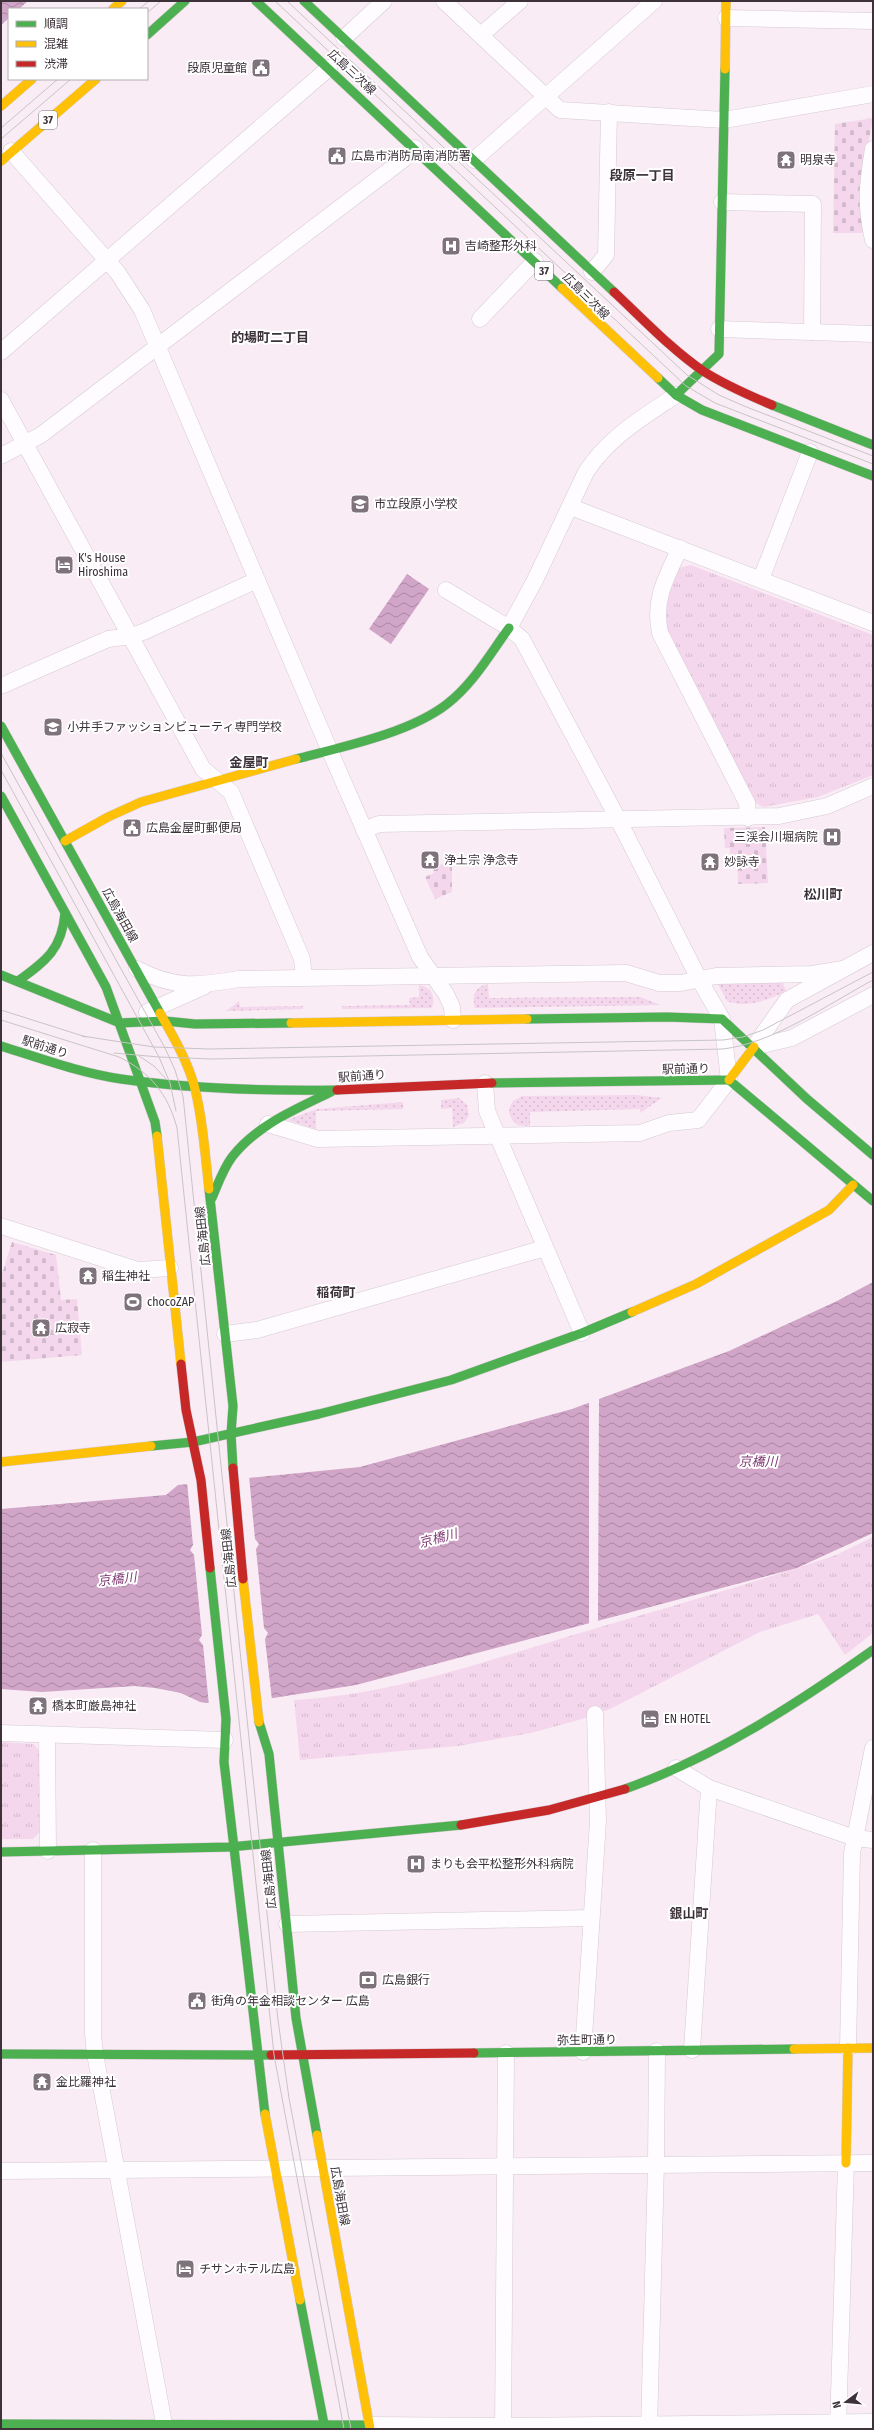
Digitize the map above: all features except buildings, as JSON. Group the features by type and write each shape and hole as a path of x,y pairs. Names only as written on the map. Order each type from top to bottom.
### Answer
{"street":[{"path":"114,8 122,1"},
{"path":"148,34 185,1"},
{"name":"広島三次線","path":"256,1 535,261 586,314 676,395 702,410 873,476"},
{"name":"広島三次線","path":"304,1 681,354 703,371 739,392 873,444"},
{"path":"344,38 384,1"},
{"path":"444,1 560,110 724,120 873,94"},
{"path":"481,35 520,1"},
{"path":"474,160 654,1"},
{"path":"65,841 108,817 141,802 329,749 370,739 415,722 447,704 476,675 509,628 535,580 571,507 586,472 607,445 628,427 676,395 703,371 719,354 726,1"},
{"path":"726,18 873,21"},
{"path":"1,352 108,261 329,68"},
{"path":"1,106 31,80"},
{"name":"37","path":"6,156 95,80"},
{"path":"592,272 606,255 609,112"},
{"path":"1,456 41,435 404,159 415,148"},
{"path":"873,149 867,184 866,209 873,240"},
{"path":"6,156 108,261 142,310 156,347 420,957 446,994 452,1007 452,1020"},
{"path":"722,202 813,204 812,332"},
{"path":"480,319 535,261"},
{"path":"720,329 873,334"},
{"path":"1,400 203,769 231,792 302,959 304,978"},
{"path":"761,579 810,452"},
{"path":"571,507 873,623"},
{"path":"680,548 662,587 657,605 660,634 747,803 748,818"},
{"path":"1,686 108,639 131,636 257,580"},
{"path":"446,590 509,628 522,639 618,819 699,979 722,1019 754,1047 807,1099 873,1155"},
{"name":"広島海田線","path":"1,726 137,969 182,1054 194,1085 205,1140 233,1406 230,1434 233,1477 256,1704 268,1754 302,2055 369,2427"},
{"path":"364,830 379,824 748,818 802,812 852,797 873,786"},
{"name":"広島海田線","path":"1,796 106,987 153,1115 160,1150 170,1268 186,1410 201,1480 225,1707 224,1762 232,1846 256,2055 274,2169 324,2426"},
{"path":"18,981 46,962 54,953 62,940 66,912"},
{"path":"268,1124 318,1139 640,1133 668,1123 698,1120 754,1047 786,1000 873,953"},
{"path":"137,969 160,981 170,983 211,984 240,979 626,973 659,983 716,976 812,974 843,969"},
{"path":"1,975 120,1023 161,1014 211,984"},
{"path":"754,1047 792,1038 873,995"},
{"path":"161,1014 195,1024 667,1017 722,1019"},
{"path":"722,1019 729,1080 873,1201"},
{"name":"駅前通り","path":"1,1046 75,1069 141,1081 233,1089 336,1090 485,1083 729,1080"},
{"path":"485,1083 487,1111 582,1333"},
{"path":"212,1199 232,1158 268,1124 336,1090"},
{"path":"1,1462 194,1442 319,1414 451,1380 582,1333 696,1284 829,1210 853,1185"},
{"path":"1,1226 138,1270 170,1268"},
{"path":"225,1334 257,1330 546,1248"},
{"path":"1,1852 232,1846 277,1843 486,1822 570,1806 676,1768 712,1751 780,1713 873,1650"},
{"path":"583,2052 598,1797 595,1714"},
{"path":"1,1733 225,1740"},
{"path":"47,1735 48,1851"},
{"path":"838,2426 846,2163 852,1853 873,1748"},
{"path":"676,1768 709,1788 855,1838 873,1840"},
{"path":"692,2050 709,1788"},
{"path":"93,1850 93,2034 95,2054 165,2427"},
{"path":"287,1924 592,1918"},
{"name":"弥生町通り","path":"1,2054 302,2055 873,2048"},
{"path":"649,2427 656,2164 657,2051"},
{"path":"503,2428 506,2053"},
{"path":"1,2171 873,2163"},
{"path":"1,2424 165,2427 324,2426 503,2428 838,2426 873,2422"}],"green space":[{"path":"873,118 862,182 866,233 833,233 835,124"},
{"path":"691,565 873,635 873,775 818,797 763,807 756,803 667,631 664,608 679,568"},
{"path":"765,827 768,883 738,884 737,856 730,856 730,848 725,848 724,828"},
{"path":"452,860 452,892 435,899 425,877 434,873 432,868"},
{"path":"782,981 786,991 765,1000 750,1004 727,1001 718,984"},
{"path":"488,984 489,998 640,997 661,1005 475,1008 474,996 476,992 480,987"},
{"path":"419,985 427,988 432,993 432,1008 342,1009 342,1006 410,1005 409,998 419,997"},
{"path":"239,1001 240,1007 303,1006 303,1009 226,1011"},
{"path":"636,1095 662,1098 640,1113 640,1109 530,1112 530,1126 518,1125 510,1117 509,1111 513,1101 522,1096"},
{"path":"459,1098 467,1105 469,1115 464,1123 453,1127 452,1108 441,1109 441,1100"},
{"path":"403,1102 403,1109 316,1111 316,1129 287,1120 317,1109"},
{"name":"広寂寺","path":"12,1242 56,1255 61,1300 77,1299 82,1355 1,1362 1,1277"},
{"path":"873,1537 873,1633 845,1655 818,1614 760,1632 610,1709 582,1719 531,1733 458,1746 300,1760 294,1700 365,1692 400,1685 469,1667 797,1568 836,1555"},
{"path":"1,1742 34,1744 40,1752 42,1830 33,1839 1,1839"}],"water":[{"path":"1,1 28,1 20,8 8,8 8,19 1,25"},
{"path":"407,574 429,589 391,644 369,629"},
{"name":"京橋川","path":"873,1282 873,1533 797,1568 356,1685 273,1698 206,1703 200,1702 181,1693 135,1686 42,1692 1,1689 1,1509 166,1495 178,1485 360,1467 572,1409 729,1351 837,1301"}],"pier":[{"path":"599,1397 598,1623 589,1626 589,1401"},
{"path":"249,1476 255,1539 259,1544 256,1549 264,1628 268,1633 265,1639 272,1700 209,1705 203,1645 199,1640 202,1635 194,1555 190,1550 193,1545 187,1482"}],"tram line":[{"path":"140,8 149,1"},
{"path":"148,12 161,1"},
{"path":"275,1 686,386 715,403 873,464"},
{"path":"287,1 687,375 719,395 744,406 873,456"},
{"path":"1,128 57,80"},
{"path":"1,139 70,80"},
{"path":"1,753 165,1048 175,1070 183,1096 278,2020 289,2098 351,2429"},
{"path":"1,770 159,1057 170,1083 176,1111"},
{"path":"82,1036 154,1047 209,1049 723,1040 743,1037 763,1030 873,972"},
{"path":"114,1053 159,1057 212,1059 723,1049 762,1039 781,1031 873,980"},
{"path":"1,1010 86,1037"},
{"path":"1,1020 119,1057 130,1063 149,1077 156,1085 168,1105 177,1128 274,2055 344,2429"},
{"path":"139,1056 154,1066 166,1079"}],"traffic: fast":[{"path":"148,34 185,1"},
{"path":"256,1 562,288"},
{"path":"304,1 614,292"},
{"path":"676,395 719,354 725,69"},
{"path":"658,378 676,395 702,410 873,476"},
{"path":"772,405 873,445"},
{"path":"296,759 375,738 395,731 432,714 447,704 465,687 481,668 509,628"},
{"path":"1,726 160,1013"},
{"path":"1,796 106,987 155,1122 157,1136"},
{"path":"18,981 37,967 51,953 60,936 65,913"},
{"path":"1,975 120,1023 165,1021 195,1024 291,1023"},
{"path":"527,1019 667,1017 722,1019 807,1099 873,1155"},
{"path":"1,1046 75,1069 121,1079 229,1089 337,1090"},
{"path":"492,1083 729,1080"},
{"path":"729,1080 873,1201"},
{"path":"212,1198 232,1157 253,1136 278,1119 331,1092"},
{"path":"209,1189 233,1406 231,1434 233,1468"},
{"path":"151,1446 193,1442 319,1414 451,1380 582,1333 632,1312"},
{"path":"210,1568 226,1719 224,1762 265,2114"},
{"path":"625,1789 691,1762 754,1728 784,1710 873,1650"},
{"path":"259,1722 269,1754 296,2018 317,2135"},
{"path":"1,1852 230,1847 461,1825"},
{"path":"474,2053 794,2049"},
{"path":"1,2054 271,2055"},
{"path":"300,2300 325,2429"},
{"path":"1,2424 369,2425"}],"traffic: slow":[{"path":"114,8 122,1"},
{"path":"725,69 726,1"},
{"path":"1,106 31,80"},
{"path":"1,161 95,80"},
{"path":"562,288 658,378"},
{"path":"65,841 108,817 141,802 296,759"},
{"path":"160,1013 184,1057 194,1085 202,1124 209,1189"},
{"path":"291,1023 527,1019"},
{"path":"729,1080 754,1047"},
{"path":"157,1136 181,1364"},
{"path":"632,1312 696,1284 829,1210 853,1185"},
{"path":"1,1462 151,1446"},
{"path":"243,1579 259,1722"},
{"path":"846,2163 848,2048"},
{"path":"794,2049 873,2048"},
{"path":"265,2114 300,2300"},
{"path":"317,2135 370,2429"}],"traffic: jam":[{"path":"614,292 668,343 703,371 745,394 772,405"},
{"path":"337,1090 492,1083"},
{"path":"181,1364 186,1410 201,1480 210,1568"},
{"path":"233,1468 243,1579"},
{"path":"461,1825 549,1810 625,1789"},
{"path":"271,2055 474,2053"}],"place":[{"name":"段原児童館","path":"261,68"},
{"name":"広島市消防局南消防署","path":"337,156"},
{"name":"明泉寺","path":"786,160"},
{"name":"吉崎整形外科","path":"451,246"},
{"name":"市立段原小学校","path":"360,504"},
{"name":"K's House Hiroshima","path":"64,565"},
{"name":"小井手ファッションビューティ専門学校","path":"53,727"},
{"name":"広島金屋町郵便局","path":"132,828"},
{"name":"三渓会川堀病院","path":"832,837"},
{"name":"浄土宗 浄念寺","path":"430,860"},
{"name":"妙詠寺","path":"710,862"},
{"name":"稲生神社","path":"88,1276"},
{"name":"chocoZAP","path":"133,1302"},
{"name":"広寂寺","path":"41,1328"},
{"name":"橋本町厳島神社","path":"38,1706"},
{"name":"EN HOTEL","path":"650,1719"},
{"name":"まりも会平松整形外科病院","path":"416,1864"},
{"name":"広島銀行","path":"368,1980"},
{"name":"街角の年金相談センター 広島","path":"197,2001"},
{"name":"金比羅神社","path":"42,2082"},
{"name":"チサンホテル広島","path":"185,2269"}],"district":[{"name":"段原一丁目","path":"642,175"},
{"name":"的場町二丁目","path":"270,337"},
{"name":"金屋町","path":"249,762"},
{"name":"松川町","path":"823,894"},
{"name":"稲荷町","path":"336,1292"},
{"name":"銀山町","path":"689,1913"}]}
